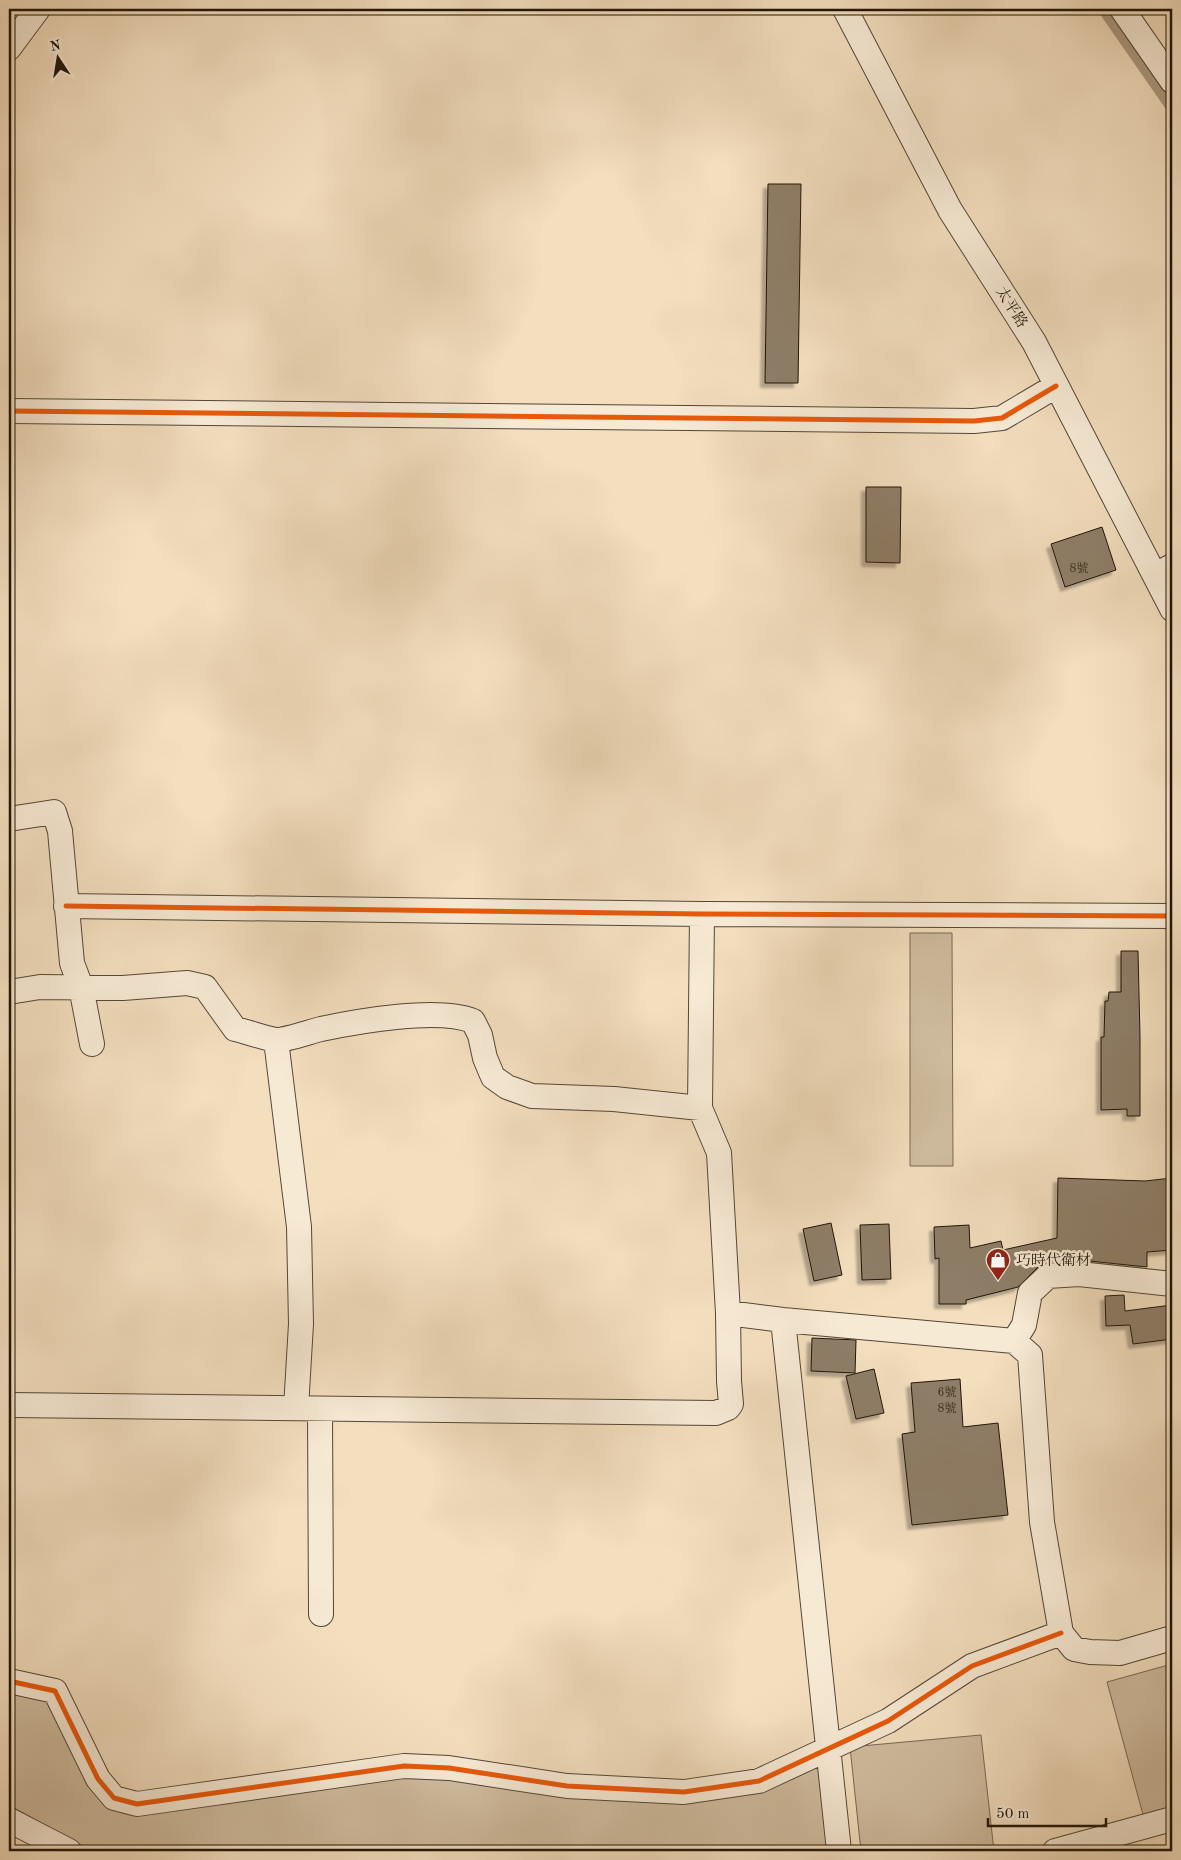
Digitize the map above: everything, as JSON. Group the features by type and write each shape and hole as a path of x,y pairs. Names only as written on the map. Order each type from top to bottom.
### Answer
{"street":[{"path":"9,48 38,9"},
{"name":"太平路","path":"845,9 950,210 1034,342 1056,386 1163,570 1172,609"},
{"path":"1122,9 1172,81"},
{"path":"9,411 974,421 1002,418 1056,386"},
{"path":"9,819 54,812 60,831 72,963 81,987 92,1044"},
{"path":"66,906 702,914 1172,916"},
{"path":"9,1405 716,1413 728,1408 731,1404 728,1381 728,1313 719,1153 700,1108 702,914"},
{"path":"9,992 40,987 123,988 187,983 205,987 235,1029 276,1040 361,1020 436,1016 465,1018 473,1021 480,1036 485,1058 493,1077 507,1087 532,1096 614,1099 700,1108"},
{"path":"276,1040 299,1227 301,1324 296,1408"},
{"path":"1014,1341 1024,1325 1030,1293 1048,1276 1079,1274 1172,1284"},
{"path":"728,1313 783,1320 1014,1341 1030,1355 1042,1522 1060,1633 1074,1649 1090,1652 1120,1653 1172,1638"},
{"path":"783,1320 839,1851"},
{"path":"320,1409 321,1614"},
{"path":"9,1681 55,1691 98,1779 114,1798 137,1804 404,1766 449,1768 566,1786 684,1792 759,1780 888,1721 972,1666 1060,1633"},
{"path":"1055,1851 1172,1819"},
{"path":"9,1820 69,1851"}],"shaded area":[{"path":"910,933 952,933 953,1166 910,1166"},
{"path":"1172,1664 1172,1815 1145,1822 1107,1682"},
{"path":"9,1677 57,1682 122,1804 373,1761 584,1784 736,1784 826,1752 832,1851 92,1851 9,1805"},
{"path":"981,1735 994,1851 861,1851 850,1747"}],"building":[{"path":"768,184 801,184 798,383 765,383"},
{"path":"866,487 901,487 900,563 866,562"},
{"path":"1102,527 1116,570 1065,587 1051,544"},
{"path":"1121,951 1138,951 1140,1116 1127,1116 1127,1109 1101,1110 1101,1037 1104,1037 1105,1001 1108,1001 1109,992 1121,992"},
{"path":"1058,1178 1145,1181 1172,1178 1172,1250 1147,1252 1147,1267 1080,1260 1047,1262 1039,1266 1018,1287 966,1300 966,1304 939,1304 939,1258 935,1259 934,1227 969,1225 970,1248 1001,1241 1003,1250 1057,1238"},
{"path":"831,1223 842,1275 814,1281 803,1229"},
{"path":"889,1224 891,1279 862,1280 860,1225"},
{"path":"1124,1295 1125,1311 1172,1305 1172,1339 1133,1344 1130,1325 1106,1326 1105,1296"},
{"path":"812,1338 856,1340 855,1373 811,1371"},
{"path":"874,1369 884,1413 856,1419 846,1376"},
{"path":"960,1379 963,1427 998,1423 1008,1515 912,1525 902,1434 915,1432 911,1383"}],"waterway":[{"path":"1106,9 1172,104"}],"cycle path":[{"path":"9,411 974,421 1002,418 1056,386"},
{"path":"66,906 702,914 1172,916"},
{"path":"9,1681 55,1691 98,1779 114,1798 137,1804 404,1766 449,1768 567,1786 684,1792 759,1781 888,1721 972,1666 1061,1633"}],"place":[{"name":"巧時代衛材","path":"998,1281"}]}
